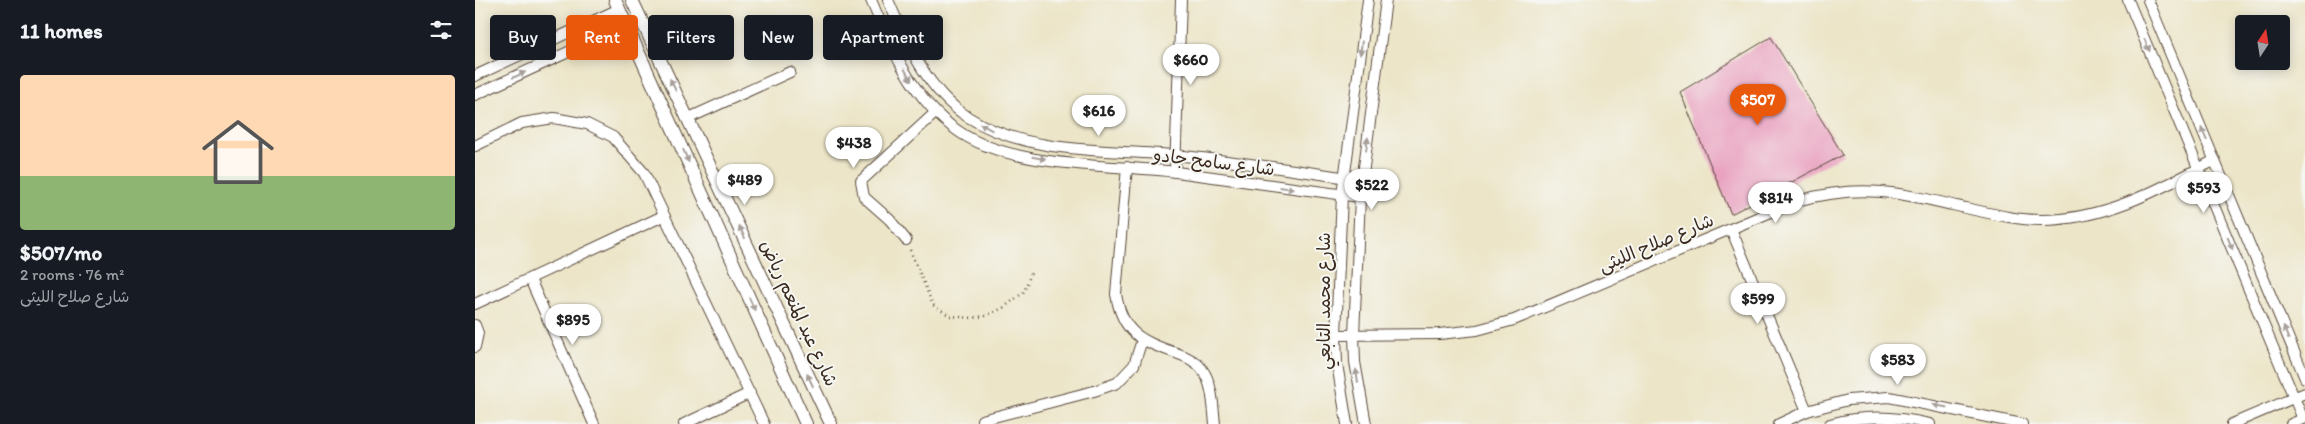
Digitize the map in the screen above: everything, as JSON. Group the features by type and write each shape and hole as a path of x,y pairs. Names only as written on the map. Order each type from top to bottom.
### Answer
{"street":[{"name":"شارع سامح جادو","path":"871,0 894,52 912,82 935,113 958,132 989,147 1022,156 1057,161 1175,172 1360,197"},
{"name":"شارع سامح جادو","path":"888,0 906,41 925,72 944,96 966,116 995,132 1026,142 1175,155 1362,180"},
{"path":"1175,172 1181,0"},
{"name":"شارع محمد التابعي","path":"1347,424 1337,364 1336,335 1342,195 1368,0"},
{"name":"شارع محمد التابعي","path":"1366,424 1355,362 1354,335 1360,197 1386,0"},
{"path":"2128,0 2294,399 2304,418 2291,424"},
{"path":"2147,0 2305,378"},
{"path":"475,76 617,5 633,2"},
{"name":"شارع عبد المنعم رياض","path":"633,2 831,424"},
{"path":"638,50 806,424"},
{"path":"475,95 566,53"},
{"path":"689,118 791,72"},
{"path":"906,240 890,220 864,197 861,182 864,177 935,113"},
{"path":"475,146 522,123 554,118 587,124 613,137 644,173 764,424"},
{"name":"شارع صلاح الليثى","path":"1336,335 1439,334 1477,330 1514,320 1797,201 1823,194 1850,190 1877,190 1904,194 2010,218 2069,219 2099,213 2127,204 2215,160"},
{"path":"1127,167 1115,294 1118,310 1125,325 1142,340 1187,356 1202,368 1210,385 1215,424"},
{"path":"475,304 663,216"},
{"path":"1731,230 1807,411"},
{"path":"529,279 593,424"},
{"path":"475,325 478,333 475,347"},
{"path":"982,420 1094,391 1117,383 1134,365 1142,340"},
{"path":"684,424 750,392"},
{"path":"2232,424 2305,393"},
{"path":"1779,424 1807,411 1847,400 1889,397 2022,424"},
{"path":"1830,424 1850,418 1889,416 1930,424"}],"path":[{"path":"906,240 933,305 950,316 970,318 985,316 1003,308 1023,292 1031,273"}],"building":[{"path":"1771,37 1843,155 1731,214 1680,92"}]}
